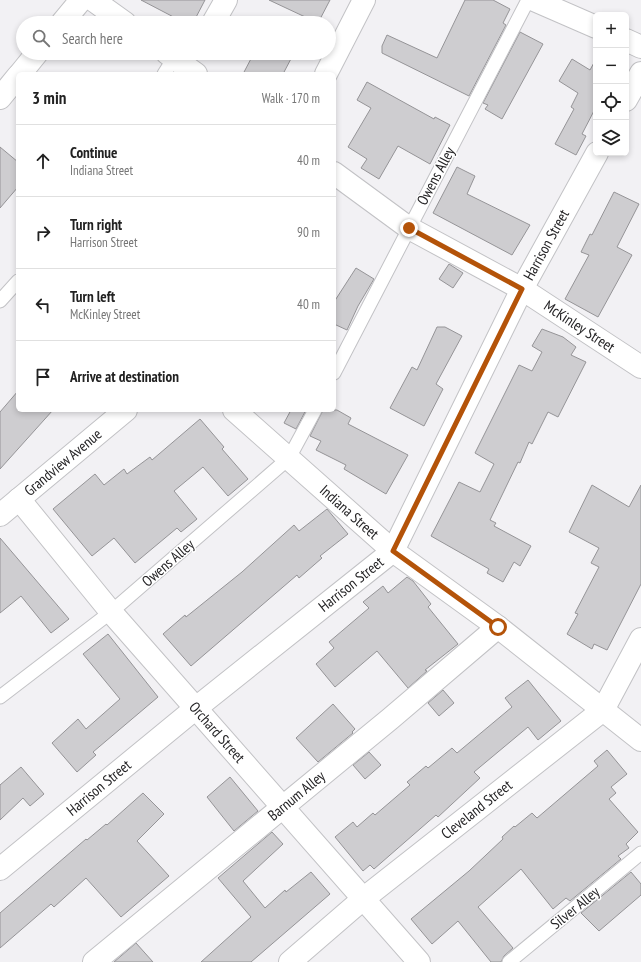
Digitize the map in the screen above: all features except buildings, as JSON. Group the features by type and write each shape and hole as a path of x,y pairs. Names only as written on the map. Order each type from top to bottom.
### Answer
{"street":[{"path":"68,16 81,0"},
{"path":"93,0 115,16"},
{"path":"217,16 226,0"},
{"path":"336,55 364,0"},
{"path":"534,0 593,26"},
{"path":"629,41 641,46"},
{"path":"22,72 31,60"},
{"path":"327,72 333,60"},
{"path":"629,95 641,73"},
{"path":"0,98 16,78"},
{"name":"Harrison Street","path":"0,869 196,708 393,551 522,289 595,156"},
{"name":"McKinley Street","path":"336,175 409,228 522,289 641,367"},
{"name":"Grandview Avenue","path":"0,515 124,412"},
{"name":"Indiana Street","path":"236,412 393,551 498,627 641,740"},
{"name":"Orchard Street","path":"19,499 111,612 418,962"},
{"name":"Barnum Alley","path":"94,962 282,808 498,627"},
{"name":"Cleveland Street","path":"290,962 363,899 603,710 641,639"}],"lane":[{"name":"Owens Alley","path":"336,369 528,0"},
{"path":"0,302 16,283"},
{"name":"Owens Alley","path":"0,697 111,612 289,458 314,412"},
{"name":"Silver Alley","path":"509,962 641,853"}],"route":[{"path":"409,228 522,289 393,551 498,627"}]}
